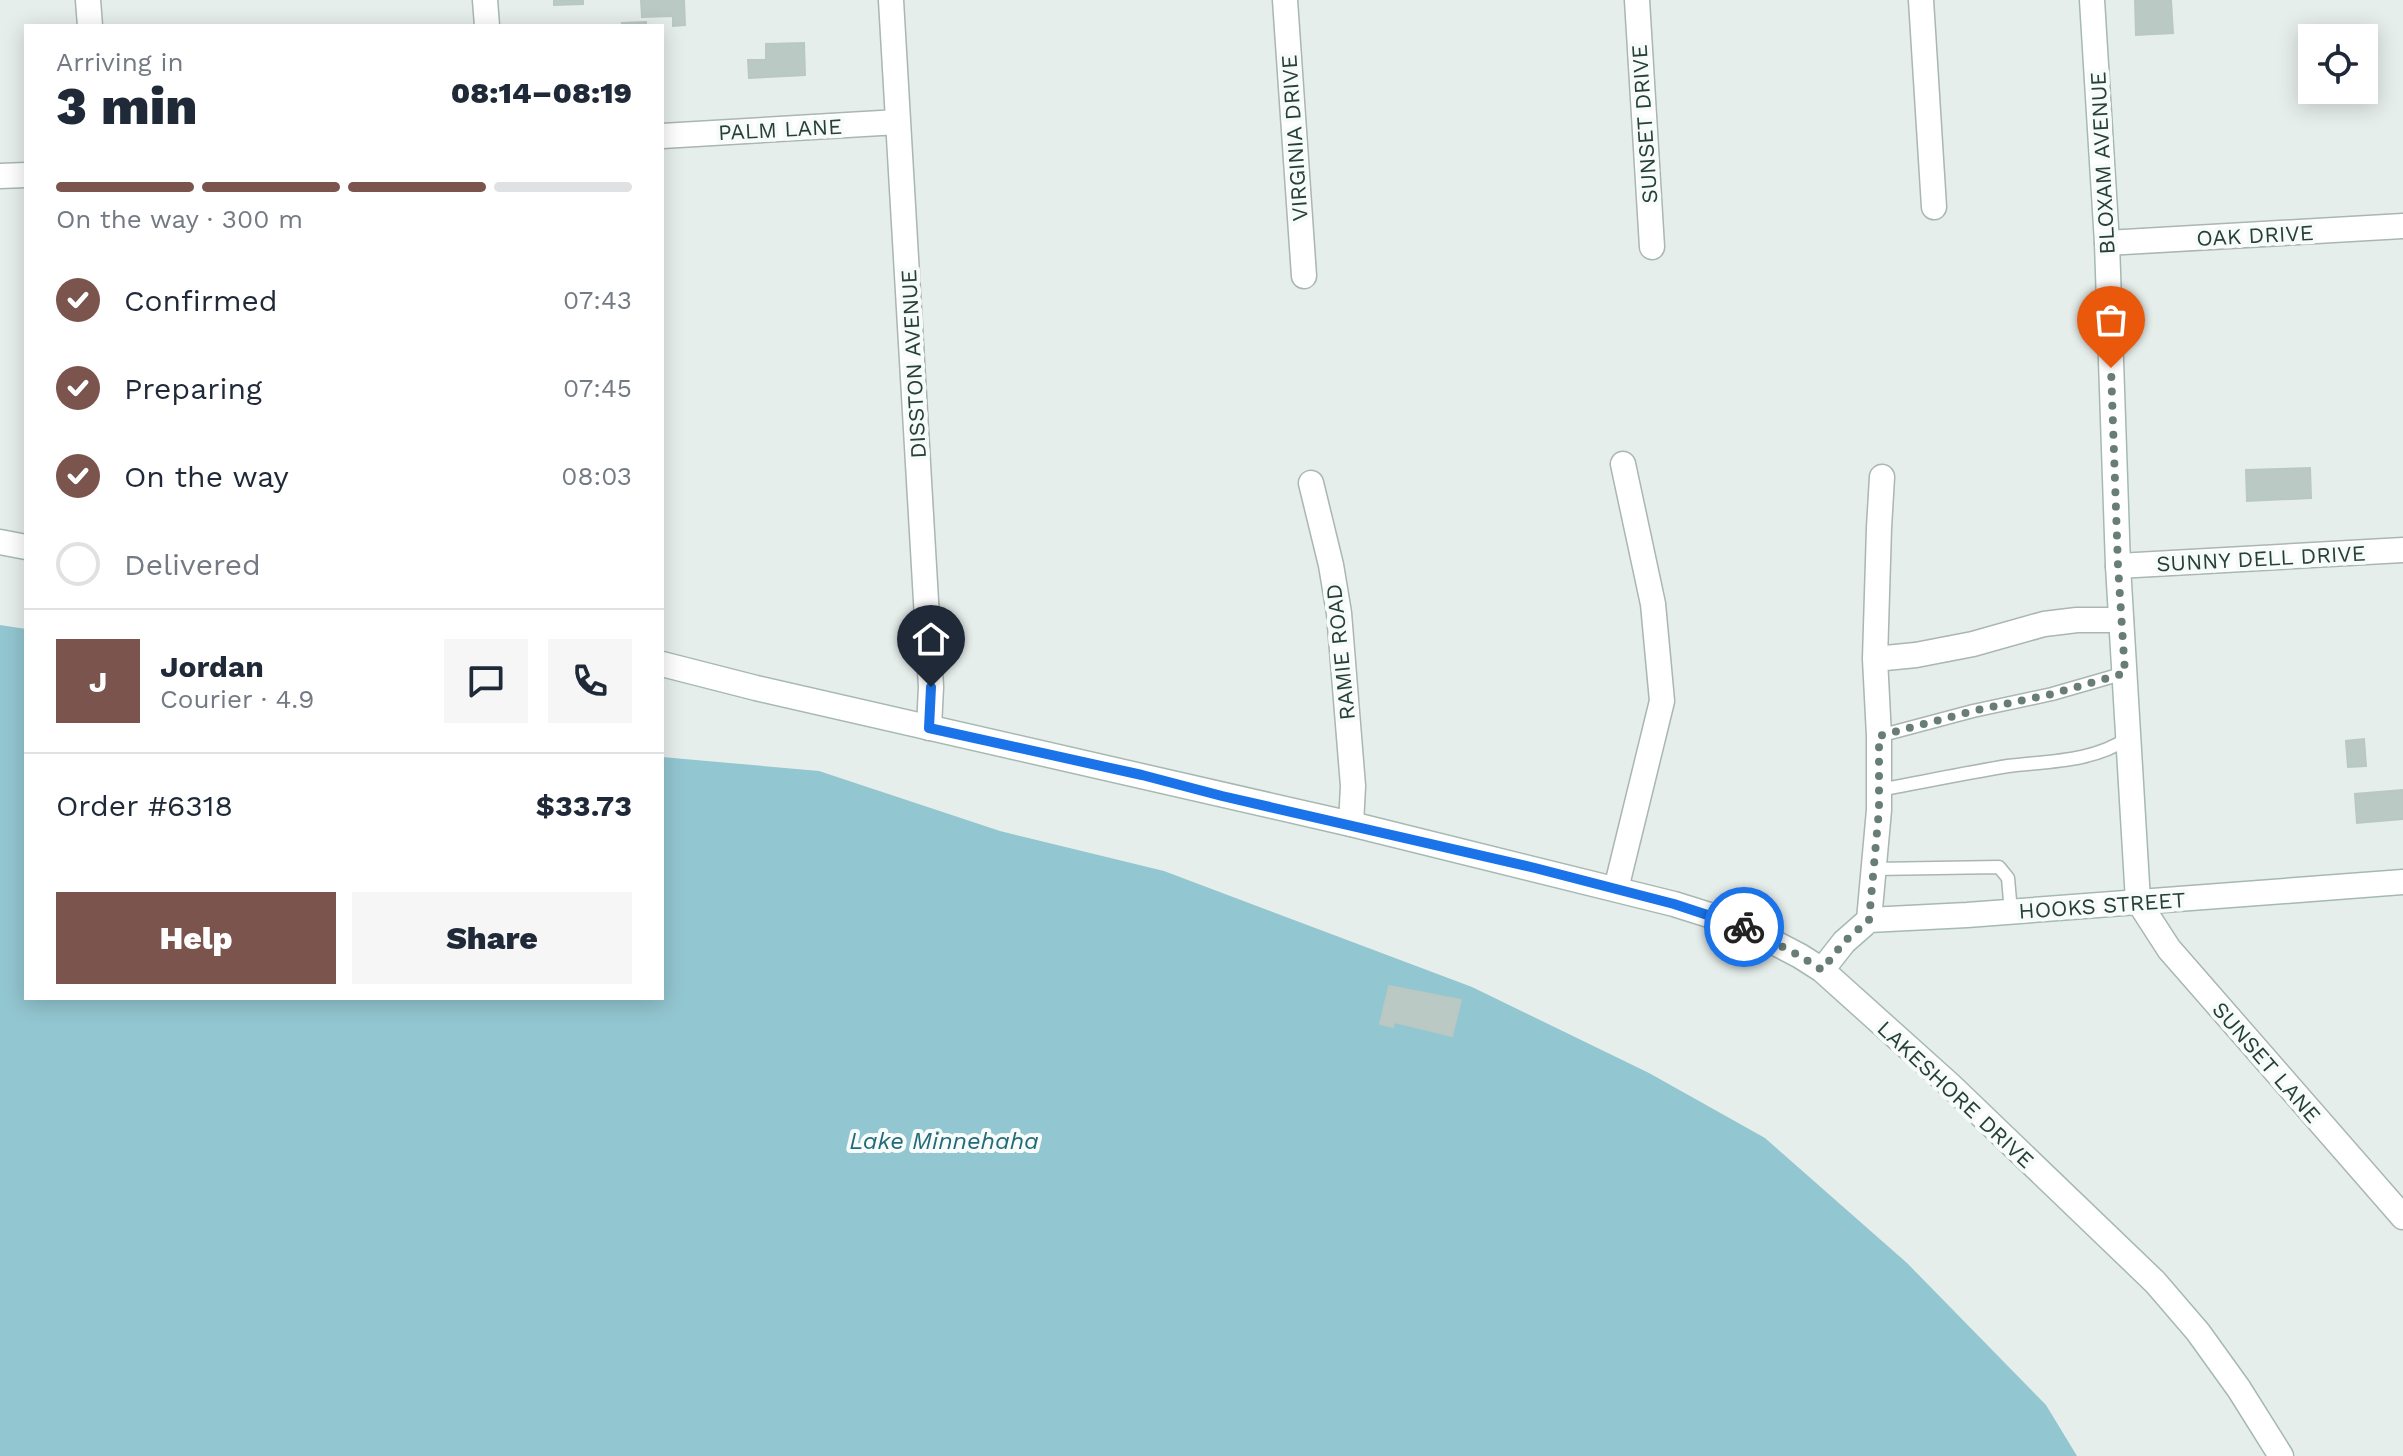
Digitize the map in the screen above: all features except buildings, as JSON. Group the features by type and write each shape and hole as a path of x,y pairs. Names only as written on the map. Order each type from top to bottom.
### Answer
{"street":[{"path":"88,0 90,24"},
{"path":"485,0 487,24"},
{"name":"DISSTON AVENUE","path":"891,0 931,687 929,728"},
{"name":"VIRGINIA DRIVE","path":"1285,0 1304,276"},
{"name":"SUNSET DRIVE","path":"1637,0 1652,247"},
{"path":"1921,0 1934,207"},
{"name":"BLOXAM AVENUE","path":"2092,0 2107,243 2118,566 2138,901"},
{"name":"PALM LANE","path":"664,136 898,122"},
{"path":"0,176 24,175"},
{"name":"OAK DRIVE","path":"2107,243 2403,226"},
{"path":"1616,889 1662,701 1653,604 1623,464"},
{"path":"1822,970 1844,942 1869,920 1879,790 1875,659 1882,477"},
{"name":"RAMIE ROAD","path":"1311,483 1339,613 1353,786 1351,824"},
{"path":"0,542 24,547"},
{"name":"SUNNY DELL DRIVE","path":"2118,566 2403,550"},
{"path":"1875,659 1973,644 2044,624 2121,620"},
{"name":"LAKESHORE DRIVE","path":"664,665 1535,868 1741,925 1822,970 1950,1085 2155,1282 2198,1332 2281,1456"},
{"name":"HOOKS STREET","path":"1869,920 2403,882"},
{"name":"SUNSET LANE","path":"2138,901 2169,949 2403,1217"}],"lane":[{"path":"1879,736 2125,673"},
{"path":"1879,790 1966,773 2096,755 2113,749 2128,738"},
{"path":"1874,869 1999,867 2008,878 2011,912"}],"water":[{"name":"Lake Minnehaha","path":"0,625 24,629 24,1000 664,1000 664,757 819,771 1000,831 1164,871 1472,987 1649,1073 1765,1138 1907,1263 2046,1405 2077,1456 0,1456"}],"way so far":[{"path":"1744,927 1822,970 1844,942 1869,920 1879,810 1879,736 2125,673 2111,368"}],"route":[{"path":"931,687 929,728 1535,868 1674,904 1744,927"}]}
